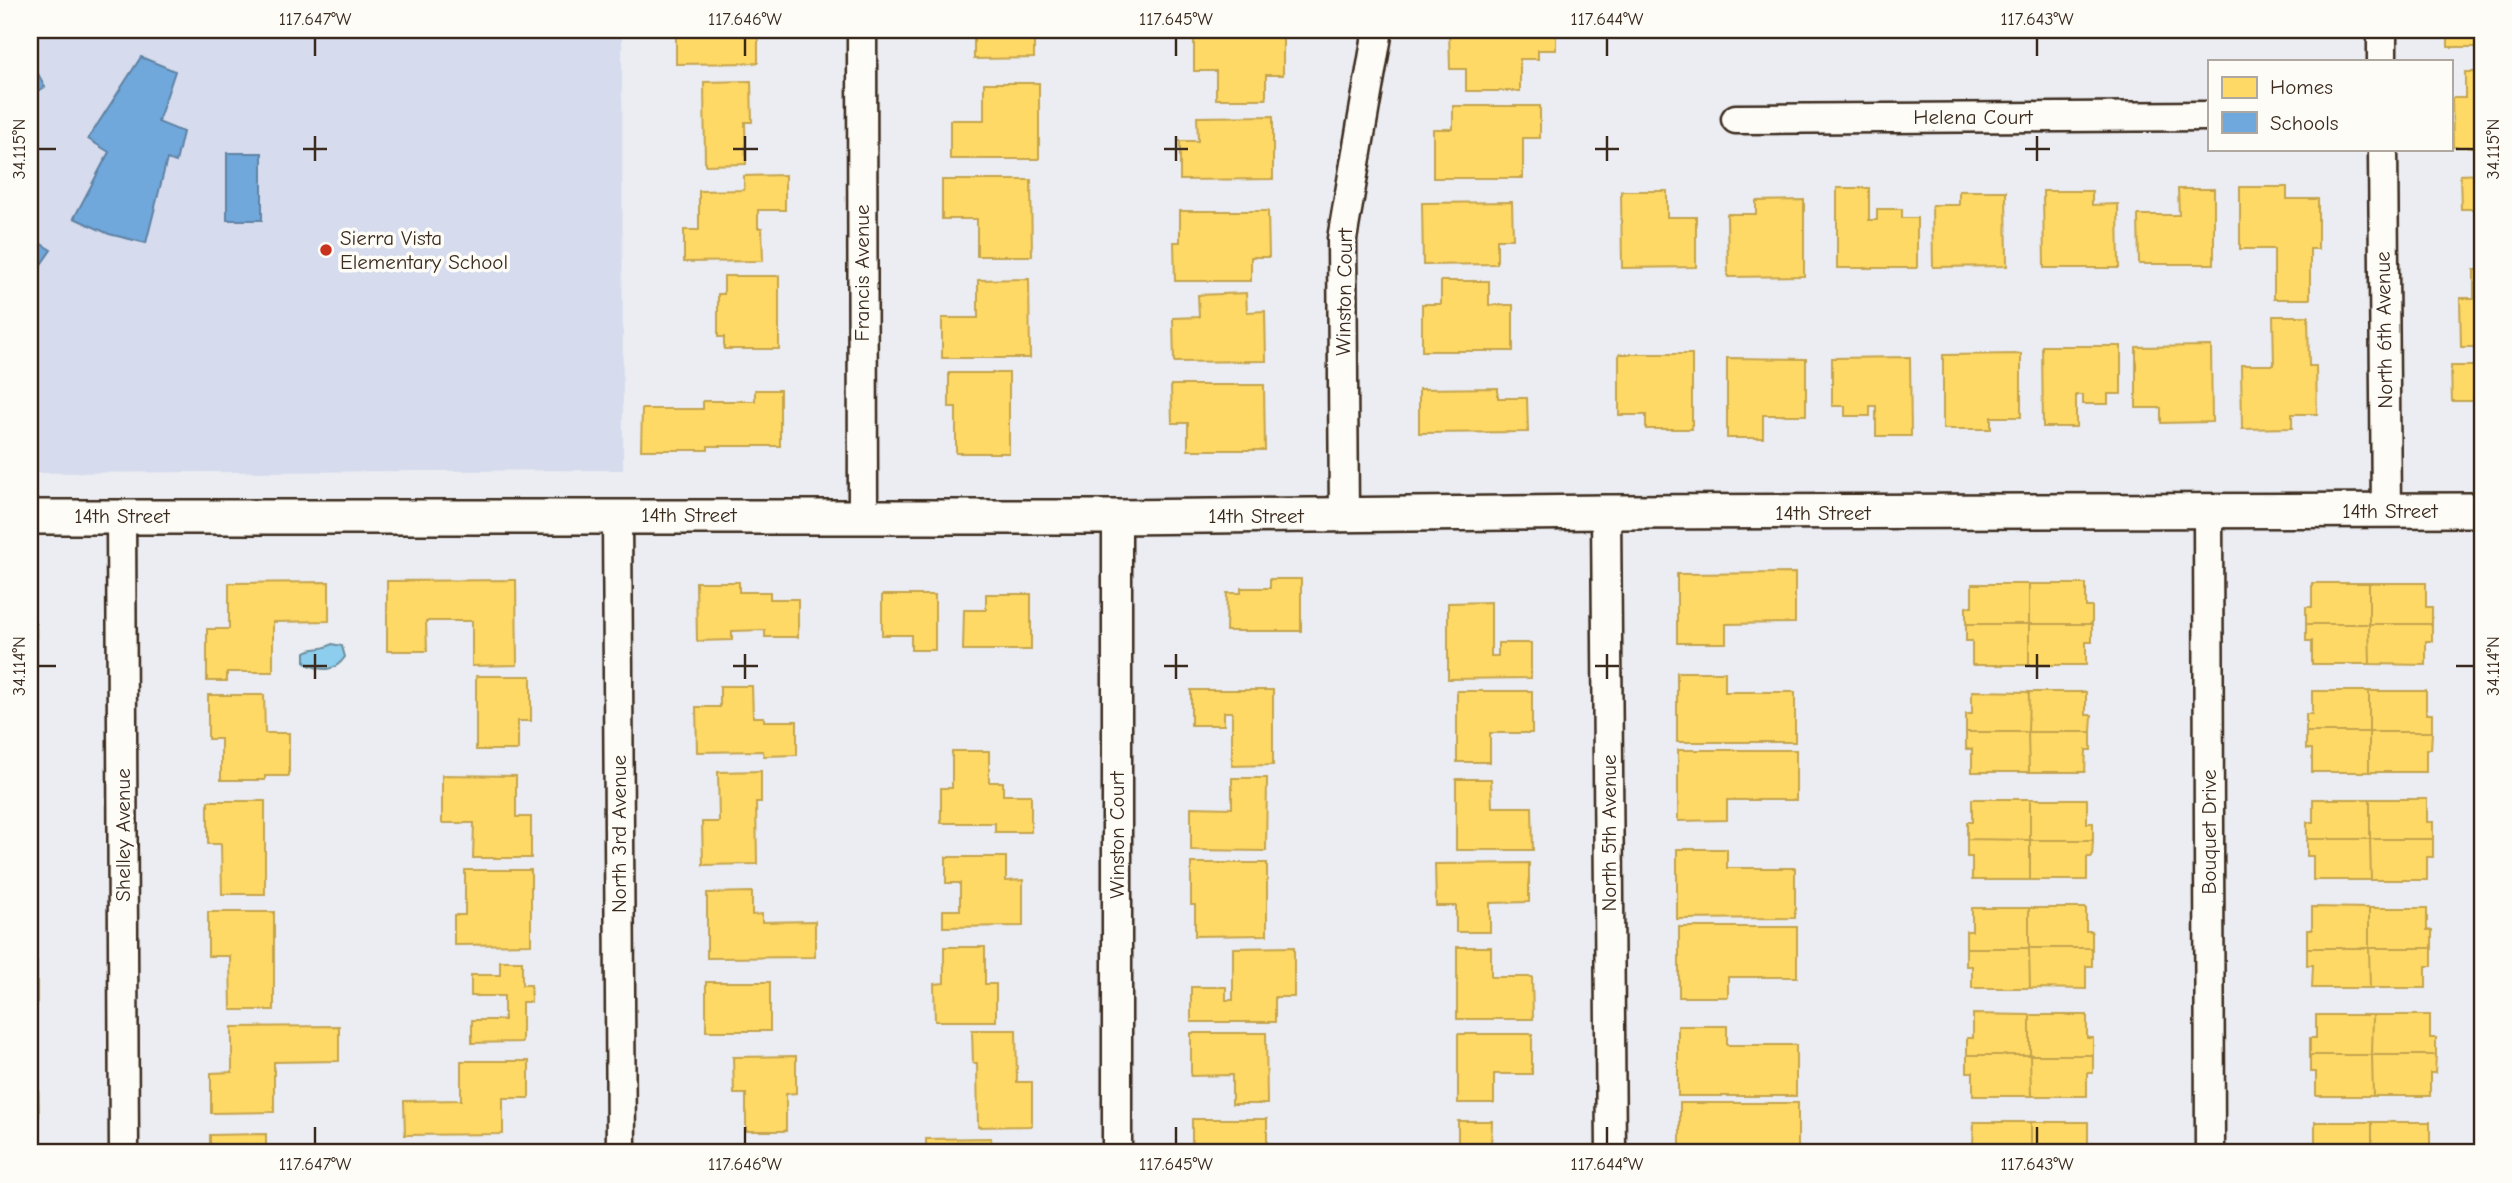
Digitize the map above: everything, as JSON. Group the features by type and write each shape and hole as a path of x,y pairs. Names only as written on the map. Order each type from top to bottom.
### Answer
{"street":[{"name":"Francis Avenue","path":"862,30 863,516"},
{"name":"Winston Court","path":"1344,515 1342,239 1378,30"},
{"path":"2382,30 2382,60"},
{"name":"Helena Court","path":"1736,119 2208,116"},
{"name":"North 6th Avenue","path":"2383,150 2386,511"},
{"name":"14th Street","path":"30,517 1117,517 1606,512 2482,510"},
{"name":"North 5th Avenue","path":"1606,512 1611,1153"},
{"name":"Bouquet Drive","path":"2208,512 2210,1153"},
{"name":"Shelley Avenue","path":"121,516 124,1153"},
{"name":"North 3rd Avenue","path":"617,516 621,1153"},
{"name":"Winston Court","path":"1117,517 1117,1153"}],"shaded area":[{"name":"Sierra Vista Elementary School","path":"30,30 622,30 623,470 30,473"}],"water":[{"path":"332,644 342,646 345,657 336,666 322,669 305,663 305,652"}],"building: Homes":[{"path":"758,30 758,63 676,64 676,32"},
{"path":"974,30 1034,30 1034,58 974,59"},
{"path":"1194,30 1283,30 1283,75 1266,75 1266,99 1216,99 1216,71 1194,71"},
{"path":"1449,30 1556,30 1556,50 1538,50 1538,59 1520,59 1520,91 1466,91 1466,69 1450,69"},
{"path":"1670,30 1670,31 1621,32"},
{"path":"2143,30 2193,30 2193,35 2143,35"},
{"path":"2240,30 2286,30 2286,35 2240,35"},
{"path":"2448,30 2482,30 2482,47 2448,47"},
{"path":"2465,72 2482,72 2482,147 2453,147 2452,98 2465,98"},
{"path":"751,81 752,122 745,122 746,164 705,165 704,82"},
{"path":"984,83 1039,83 1039,159 950,159 950,120 984,120"},
{"path":"1453,106 1540,106 1540,138 1523,138 1523,178 1433,178 1433,129 1453,129"},
{"path":"1273,116 1273,179 1180,180 1180,141 1198,141 1197,117"},
{"path":"2482,174 2482,209 2461,209 2460,175"},
{"path":"785,175 785,210 758,210 758,228 762,228 763,261 684,262 684,230 699,230 699,191 744,190 744,176"},
{"path":"942,180 1031,180 1032,256 977,256 977,219 942,219"},
{"path":"2240,187 2287,187 2287,199 2318,199 2318,249 2310,249 2310,299 2274,299 2274,249 2240,249"},
{"path":"1837,188 1869,188 1869,220 1877,220 1877,209 1902,209 1902,218 1917,218 1917,268 1837,268"},
{"path":"2178,189 2214,189 2214,264 2139,264 2138,215 2179,215"},
{"path":"1621,191 1667,191 1667,217 1696,217 1696,267 1622,268"},
{"path":"1959,191 2006,191 2007,266 1933,267 1932,205 1959,205"},
{"path":"2043,191 2092,191 2092,205 2118,204 2119,268 2044,268"},
{"path":"1804,200 1804,276 1728,277 1727,214 1756,214 1756,201"},
{"path":"1512,202 1513,239 1497,239 1497,264 1423,265 1422,203"},
{"path":"1180,211 1268,211 1269,257 1251,257 1251,281 1175,281 1174,242 1180,242"},
{"path":"2474,270 2482,270 2482,347 2461,347 2460,298 2474,298"},
{"path":"724,276 779,276 779,349 724,349 724,337 718,337 718,294 724,294"},
{"path":"1029,279 1030,358 942,358 942,318 978,318 978,280"},
{"path":"1441,281 1489,281 1489,305 1513,305 1513,351 1422,351 1422,304 1441,304"},
{"path":"1246,293 1247,312 1265,311 1266,361 1174,362 1173,318 1199,317 1198,295"},
{"path":"2273,316 2308,316 2309,366 2316,366 2317,414 2292,414 2292,428 2242,429 2241,365 2274,365"},
{"path":"2042,346 2121,346 2121,394 2108,394 2108,404 2083,404 2083,395 2076,395 2076,427 2043,427"},
{"path":"2211,346 2212,422 2161,423 2161,408 2136,408 2136,347"},
{"path":"1619,354 1692,354 1692,429 1646,429 1646,415 1619,415"},
{"path":"2021,354 2021,417 1991,417 1991,429 1943,429 1943,355"},
{"path":"1910,357 1911,436 1876,436 1876,406 1870,406 1870,416 1845,416 1845,406 1832,406 1832,358"},
{"path":"1727,358 1806,359 1806,415 1763,415 1763,438 1727,438"},
{"path":"2451,366 2482,366 2482,442 2480,401 2452,401"},
{"path":"949,373 1009,373 1009,453 956,453 956,407 949,407"},
{"path":"1171,385 1264,385 1265,450 1188,450 1188,423 1172,423"},
{"path":"1498,388 1498,398 1527,398 1528,432 1419,433 1419,389"},
{"path":"755,390 780,390 780,446 641,450 642,409 703,409 703,401 755,401"},
{"path":"1795,573 1795,623 1726,624 1726,643 1677,643 1677,574"},
{"path":"1270,579 1301,579 1301,631 1226,631 1227,593 1241,593 1241,588 1270,588"},
{"path":"516,580 517,665 472,666 472,621 426,621 427,651 387,651 387,581"},
{"path":"329,582 329,621 273,622 273,672 227,672 227,681 207,681 207,629 229,629 229,583"},
{"path":"696,582 739,582 739,592 770,592 770,599 798,599 798,637 765,637 765,630 732,631 732,640 697,641"},
{"path":"2312,583 2369,583 2369,624 2306,624 2306,607 2312,607"},
{"path":"2369,583 2426,583 2426,607 2432,607 2432,624 2369,624"},
{"path":"1972,584 2029,584 2029,624 1966,624 1966,607 1972,607"},
{"path":"2029,584 2086,584 2086,607 2092,607 2092,624 2029,624"},
{"path":"986,594 1031,594 1031,650 963,650 964,610 986,610"},
{"path":"882,595 935,595 935,650 911,650 911,635 882,635"},
{"path":"1491,602 1491,656 1498,656 1498,643 1531,643 1531,678 1448,679 1448,603"},
{"path":"30,624 36,624 37,667 30,667"},
{"path":"1966,624 2029,624 2029,665 1972,665 1972,641 1966,641"},
{"path":"2029,624 2092,624 2092,642 2086,642 2086,665 2029,665"},
{"path":"2306,624 2369,624 2370,664 2312,664 2312,641 2306,641"},
{"path":"2369,624 2432,624 2432,641 2426,641 2426,665 2370,664"},
{"path":"1677,672 1725,672 1725,692 1795,692 1795,742 1677,742"},
{"path":"476,676 531,676 531,721 518,721 518,750 476,750"},
{"path":"720,686 752,686 753,717 764,717 764,721 797,721 797,755 764,756 763,751 697,752 696,707 720,707"},
{"path":"30,690 34,690 35,734 30,734"},
{"path":"1191,690 1273,690 1273,765 1232,766 1232,712 1224,712 1224,725 1191,725"},
{"path":"1457,691 1532,691 1532,733 1490,733 1490,762 1457,762"},
{"path":"1972,691 2029,692 2028,732 1966,732 1966,714 1972,714"},
{"path":"2312,691 2369,691 2369,732 2306,732 2306,714 2312,714"},
{"path":"2369,691 2426,691 2426,714 2432,714 2432,732 2369,732"},
{"path":"2029,692 2086,692 2086,715 2092,715 2091,732 2028,732"},
{"path":"208,695 264,695 265,733 289,733 289,776 265,776 265,780 221,780 221,739 208,739"},
{"path":"1966,732 2028,732 2029,772 1972,772 1972,749 1966,749"},
{"path":"2028,732 2091,732 2091,750 2086,750 2085,772 2029,772"},
{"path":"2306,732 2369,732 2369,772 2312,772 2312,749 2306,749"},
{"path":"2369,732 2432,732 2431,749 2426,749 2426,772 2369,772"},
{"path":"1678,750 1796,750 1796,800 1727,800 1727,820 1678,821"},
{"path":"952,751 989,751 989,782 1003,782 1003,795 1031,795 1031,832 995,832 995,823 941,823 941,788 952,788"},
{"path":"761,771 761,802 756,802 757,864 703,865 702,822 719,822 718,772"},
{"path":"442,775 516,776 516,817 531,817 531,858 473,858 474,823 442,823"},
{"path":"1232,778 1267,778 1266,851 1191,850 1191,807 1232,808"},
{"path":"1456,779 1491,779 1492,807 1532,807 1533,850 1456,850"},
{"path":"1972,799 2030,799 2030,840 1967,839 1967,822 1972,822"},
{"path":"2030,799 2087,799 2087,823 2093,823 2093,840 2030,840"},
{"path":"2313,799 2370,799 2370,839 2307,839 2307,822 2313,822"},
{"path":"2370,799 2427,799 2427,822 2433,822 2433,839 2370,839"},
{"path":"208,801 265,801 265,894 222,894 221,844 208,844"},
{"path":"30,805 33,805 34,845 30,845"},
{"path":"1967,839 2030,840 2030,880 1972,880 1972,857 1967,857"},
{"path":"2307,839 2370,839 2371,880 2313,880 2313,856 2307,856"},
{"path":"2370,839 2433,839 2433,857 2427,857 2427,880 2371,880"},
{"path":"2030,840 2093,840 2092,857 2087,857 2087,880 2030,880"},
{"path":"1677,849 1727,849 1727,868 1795,868 1795,918 1677,919"},
{"path":"946,857 1006,857 1006,881 1023,880 1023,926 943,927 943,910 960,910 960,883 946,883"},
{"path":"1191,863 1267,863 1267,935 1195,936 1195,905 1191,905"},
{"path":"1529,863 1529,902 1490,903 1490,932 1456,932 1456,906 1436,906 1435,864"},
{"path":"465,870 531,870 531,944 454,945 454,915 465,915"},
{"path":"752,892 752,915 762,914 762,922 815,921 815,957 707,958 707,893"},
{"path":"2312,907 2369,908 2369,948 2307,948 2307,930 2312,930"},
{"path":"1972,908 2029,908 2029,948 1966,948 1966,931 1972,931"},
{"path":"2029,908 2086,908 2086,931 2092,931 2092,948 2029,948"},
{"path":"2369,908 2427,908 2427,930 2432,930 2432,948 2369,948"},
{"path":"208,912 274,912 274,1010 231,1010 230,956 208,956"},
{"path":"1679,927 1797,927 1797,977 1728,977 1728,997 1679,997"},
{"path":"944,947 985,947 985,984 996,984 996,1021 935,1021 934,984 944,983"},
{"path":"1294,947 1294,997 1275,997 1275,1022 1191,1022 1191,987 1226,987 1226,1000 1233,1000 1233,948"},
{"path":"1457,947 1491,947 1491,977 1532,977 1533,1019 1457,1019"},
{"path":"1966,948 2029,948 2030,988 1972,988 1972,966 1966,966"},
{"path":"2029,948 2092,948 2092,966 2086,966 2086,989 2030,988"},
{"path":"2307,948 2369,948 2370,988 2312,988 2313,965 2307,965"},
{"path":"2369,948 2432,948 2432,966 2426,966 2426,988 2370,988"},
{"path":"30,961 37,961 37,1005 30,1005"},
{"path":"500,961 522,961 522,985 531,985 531,1002 522,1002 522,1042 472,1043 472,1020 504,1020 504,996 471,996 471,975 500,975"},
{"path":"706,982 770,982 770,1031 706,1031"},
{"path":"1973,1014 2030,1015 2030,1055 1967,1055 1967,1038 1973,1038"},
{"path":"2030,1015 2087,1015 2087,1038 2093,1038 2093,1055 2030,1055"},
{"path":"2316,1015 2373,1015 2372,1055 2310,1055 2310,1038 2316,1038"},
{"path":"2373,1015 2430,1015 2430,1038 2436,1038 2436,1055 2372,1055"},
{"path":"339,1026 339,1061 274,1062 274,1112 211,1113 211,1073 232,1072 232,1027"},
{"path":"1678,1026 1727,1026 1727,1045 1796,1045 1796,1096 1678,1096"},
{"path":"972,1030 1016,1030 1017,1082 1032,1082 1032,1126 978,1127 977,1063 973,1063"},
{"path":"1191,1033 1266,1033 1267,1104 1232,1104 1232,1075 1191,1076"},
{"path":"1458,1034 1532,1034 1532,1074 1494,1074 1494,1103 1458,1103"},
{"path":"1967,1055 2030,1055 2031,1096 1973,1096 1973,1072 1967,1072"},
{"path":"2030,1055 2093,1055 2093,1073 2087,1073 2087,1096 2031,1096"},
{"path":"2310,1055 2372,1055 2373,1096 2316,1096 2316,1072 2310,1072"},
{"path":"2372,1055 2436,1055 2435,1073 2430,1073 2430,1096 2373,1096"},
{"path":"796,1056 796,1093 786,1094 786,1131 746,1131 746,1094 734,1094 733,1057"},
{"path":"461,1061 529,1061 529,1098 503,1098 503,1134 405,1135 404,1101 461,1100"},
{"path":"30,1073 38,1073 39,1117 30,1117"},
{"path":"1680,1103 1798,1103 1798,1153 1680,1153"},
{"path":"1192,1119 1267,1119 1267,1153 1192,1153"},
{"path":"1458,1121 1492,1121 1491,1148 1533,1148 1533,1153 1458,1153"},
{"path":"1974,1122 2031,1122 2031,1153 1968,1153 1968,1145 1973,1145"},
{"path":"2031,1122 2088,1122 2088,1146 2093,1146 2093,1153 2031,1153"},
{"path":"2315,1122 2372,1122 2372,1153 2310,1153 2310,1145 2315,1145"},
{"path":"2372,1122 2430,1122 2430,1146 2435,1146 2435,1153 2372,1153"},
{"path":"30,1134 37,1134 37,1153 30,1153"},
{"path":"266,1134 266,1153 210,1153 210,1135"},
{"path":"991,1138 992,1153 926,1153 926,1139"},
{"path":"531,1147 531,1153 465,1153 465,1148"},
{"path":"801,1150 801,1153 742,1151"}],"building: Schools":[{"path":"141,57 175,71 158,122 183,132 176,162 167,159 146,243 109,234 74,218 109,152 88,139"},
{"path":"30,59 45,87 30,96"},
{"path":"227,153 262,153 262,220 227,220"},
{"path":"30,237 51,250 30,280"}],"place":[{"name":"Sierra Vista Elementary School","path":"326,250"}]}
